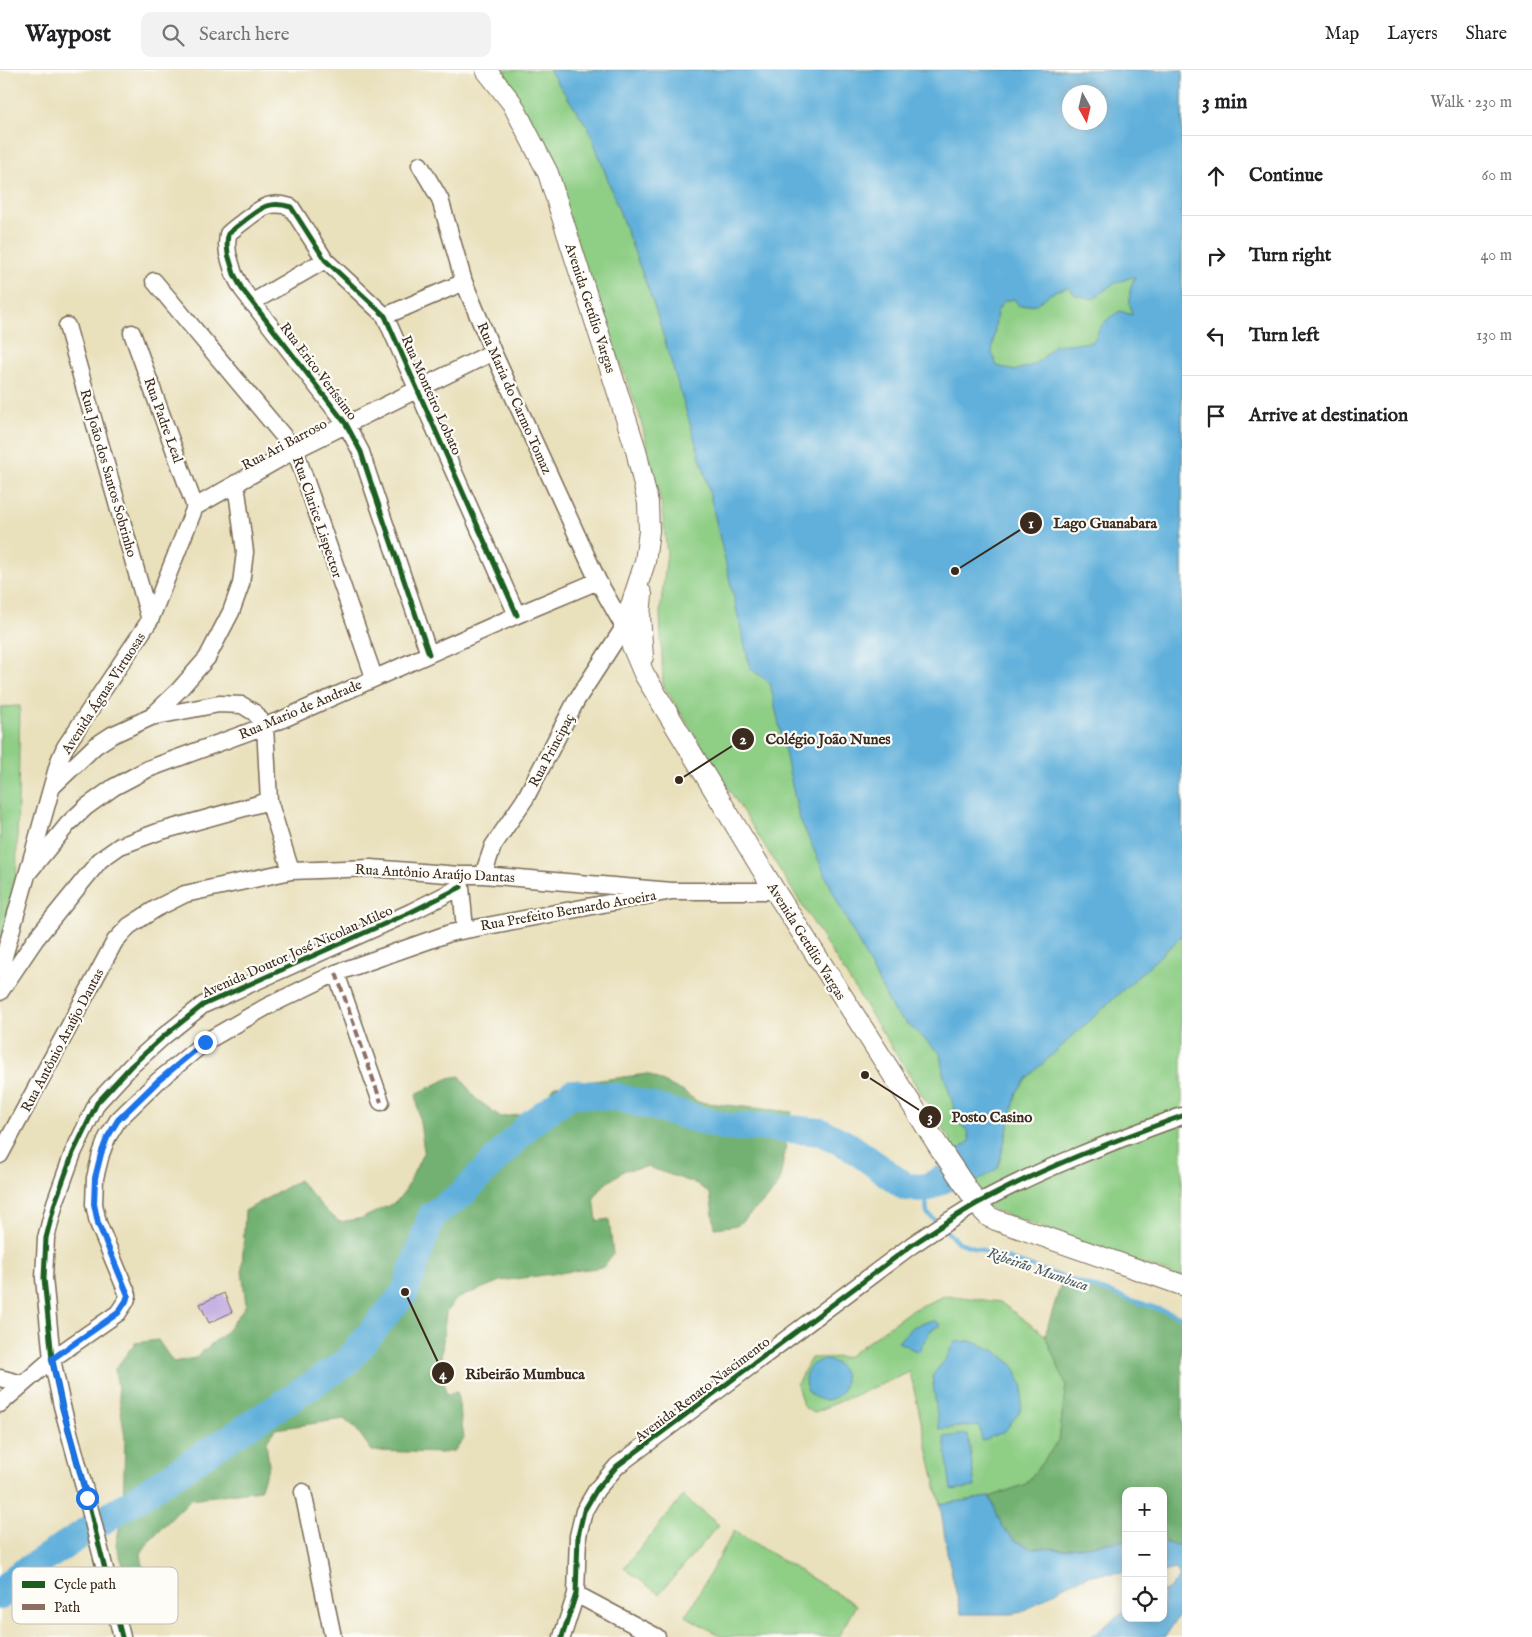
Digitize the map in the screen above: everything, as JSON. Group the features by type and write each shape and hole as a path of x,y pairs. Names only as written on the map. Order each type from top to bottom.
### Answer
{"main road":[{"name":"Avenida Getúlio Vargas","path":"486,70 512,103 548,173 636,450 648,510 649,531 640,616 644,674"},
{"name":"Avenida Getúlio Vargas","path":"645,562 624,626 644,674 775,891 972,1198 985,1213 996,1220 1182,1285"}],"street":[{"name":"Rua Maria do Carmo Tomaz","path":"420,165 440,200 464,282 493,352 598,582 624,626"},
{"name":"Rua Erico Veríssimo","path":"291,207 282,204 262,207 228,234 227,244 234,274 251,303 268,322 346,424 361,452 429,654"},
{"name":"Rua Monteiro Lobato","path":"291,207 325,260 385,316 517,615"},
{"path":"251,303 325,260"},
{"name":"Rua Clarice Lispector","path":"154,281 294,450 374,677"},
{"path":"385,316 464,282"},
{"name":"Rua João dos Santos Sobrinho","path":"67,326 150,620"},
{"name":"Rua Padre Leal","path":"132,333 195,507"},
{"name":"Rua Ari Barroso","path":"195,507 294,450 493,352"},
{"path":"151,717 179,690 207,658 234,603 241,584 244,552 236,483"},
{"name":"Avenida Águas Virtuosas","path":"0,971 59,760 150,620 195,507"},
{"name":"Rua Mario de Andrade","path":"28,873 68,824 86,807 114,787 148,769 266,726 374,677 598,582"},
{"name":"Rua Principaç","path":"483,875 493,846 525,798 576,701 624,626"},
{"path":"51,789 95,746 112,735 151,717 218,704 242,705 251,710 266,726 269,801 291,871"},
{"path":"0,992 35,940 100,860 120,846 158,832 269,801"},
{"name":"Rua Antônio Araújo Dantas","path":"0,1155 115,941 129,926 157,908 185,894 291,871 371,868 460,881 483,875 672,891 775,891"},
{"name":"Rua Prefeito Bernardo Aroeira","path":"460,881 465,929"},
{"name":"Avenida Doutor José Nicolau Mileo","path":"103,1567 52,1359 44,1278 46,1238 56,1203 73,1153 98,1103 131,1066 164,1036 203,1005 412,912 460,881"},
{"name":"Rua Prefeito Bernardo Aroeira","path":"0,1404 52,1359 118,1313 126,1301 128,1295 98,1223 94,1204 95,1178 101,1154 107,1138 118,1120 158,1081 205,1042 266,1006 336,973 450,933 672,891"},
{"path":"336,973 381,1102"},
{"name":"Avenida Renato Nascimento","path":"562,1637 576,1594 578,1536 584,1511 597,1489 617,1466 952,1218 972,1198 1182,1116"},
{"path":"0,1378 23,1384"},
{"path":"304,1492 333,1637"},
{"path":"576,1594 657,1637"},
{"name":"Avenida Doutor José Nicolau Mileo","path":"118,1624 122,1637"}],"green space":[{"path":"486,70 1182,70 1182,1278 977,1204 941,1150 951,1141 663,685 660,613 667,553 661,502 639,413 548,173"},
{"path":"20,706 16,890 0,943 0,707"},
{"path":"647,1074 684,1092 698,1102 792,1112 779,1184 769,1197 738,1225 715,1228 710,1194 697,1184 648,1167 625,1170 604,1185 594,1198 597,1221 609,1219 613,1254 603,1267 500,1281 456,1299 446,1312 441,1359 446,1394 457,1392 464,1438 454,1451 442,1453 372,1451 357,1430 344,1419 275,1429 266,1442 269,1465 260,1490 191,1499 150,1540 141,1553 143,1567 124,1567 116,1545 123,1509 125,1438 115,1369 135,1343 158,1340 173,1362 195,1358 227,1331 246,1305 242,1270 245,1211 299,1180 327,1212 340,1222 363,1218 396,1202 406,1189 424,1151 416,1094 449,1078 460,1076 475,1098 501,1117 535,1113 555,1086"},
{"path":"1063,1277 1182,1317 1182,1546 1167,1543 1167,1487 1122,1487 1122,1541 1063,1549 1031,1548 1016,1541 1002,1526 990,1497 1026,1484 1059,1440 1066,1385 1045,1335"},
{"path":"946,1295 1000,1302 1045,1335 1066,1385 1059,1440 1026,1484 990,1497 940,1504 910,1372 813,1413 803,1406 797,1384 811,1358 847,1357 910,1311"},
{"path":"683,1496 719,1525 659,1594 624,1568"},
{"path":"734,1531 856,1605 838,1637 722,1637 686,1616"}],"water":[{"path":"549,70 1182,70 1182,936 1028,1077 1017,1092 998,1168 976,1182 956,1151 970,1141 967,1130 955,1120 953,1104 943,1073 940,1053 894,1012 838,903 799,817 770,683 750,668 705,474 655,308 589,129","holes":["1135,276 1131,286 1130,304 1132,315 1120,311 1115,314 1103,324 1093,342 1054,345 1035,364 1015,371 997,366 992,353 997,311 1004,301 1014,299 1019,306 1036,304 1055,291 1069,287 1075,295 1093,299 1113,284"]},
{"path":"933,1320 941,1325 931,1330 918,1352 898,1342 912,1327"},
{"path":"970,1341 994,1350 1013,1365 1023,1387 1020,1411 1005,1431 982,1441 979,1425 939,1429 932,1376 947,1357 954,1342"},
{"path":"821,1360 829,1360 836,1363 842,1369 845,1380 842,1391 836,1397 829,1400 821,1400 814,1397 808,1391 805,1384 805,1376 808,1369 814,1363"},
{"path":"968,1434 975,1487 951,1490 944,1437"},
{"path":"990,1497 1002,1526 1016,1541 1031,1548 1063,1549 1122,1541 1122,1572 1090,1575 1069,1583 1022,1612 1011,1614 961,1614 947,1552 940,1504"},
{"path":"1167,1543 1182,1546 1182,1611 1165,1637 1091,1637 1122,1612 1122,1622 1167,1622 1167,1590 1180,1576 1175,1569 1167,1571"}],"building":[{"path":"224,1293 232,1312 209,1323 200,1304"}],"waterway":[{"name":"Ribeirão Mumbuca","path":"31,1567 347,1362 405,1292 432,1215 462,1194 531,1123 572,1093 617,1097 727,1127 769,1127 821,1132 851,1147 906,1187 925,1188 967,1168"},
{"name":"Ribeirão Mumbuca","path":"925,1188 927,1213 938,1223"},
{"name":"Ribeirão Mumbuca","path":"943,1228 958,1242 1182,1317"},
{"name":"Ribeirão Mumbuca","path":"0,1596 12,1582"}],"marked path":[{"path":"336,973 381,1102"}],"cycle path":[{"path":"429,654 361,452 346,424 242,289 234,274 228,254 228,234 255,212 266,206 277,204 291,207 325,260 385,316 517,615"},
{"path":"104,1567 62,1406 52,1359 44,1278 46,1238 55,1203 73,1153 97,1103 131,1066 164,1036 203,1005 411,912 461,887"},
{"path":"562,1637 576,1594 578,1536 584,1511 597,1489 617,1466 912,1245 976,1204 1051,1167 1182,1116"},
{"path":"119,1624 122,1637"}],"place":[{"name":"Lago Guanabara","path":"955,571"},
{"name":"Colégio João Nunes","path":"679,780"},
{"name":"Posto Casino","path":"865,1075"},
{"name":"Ribeirão Mumbuca","path":"405,1292"}],"route":[{"path":"87,1498 62,1406 52,1359 118,1313 128,1295 98,1223 94,1204 95,1178 101,1154 107,1138 118,1120 158,1081 205,1042"}]}
